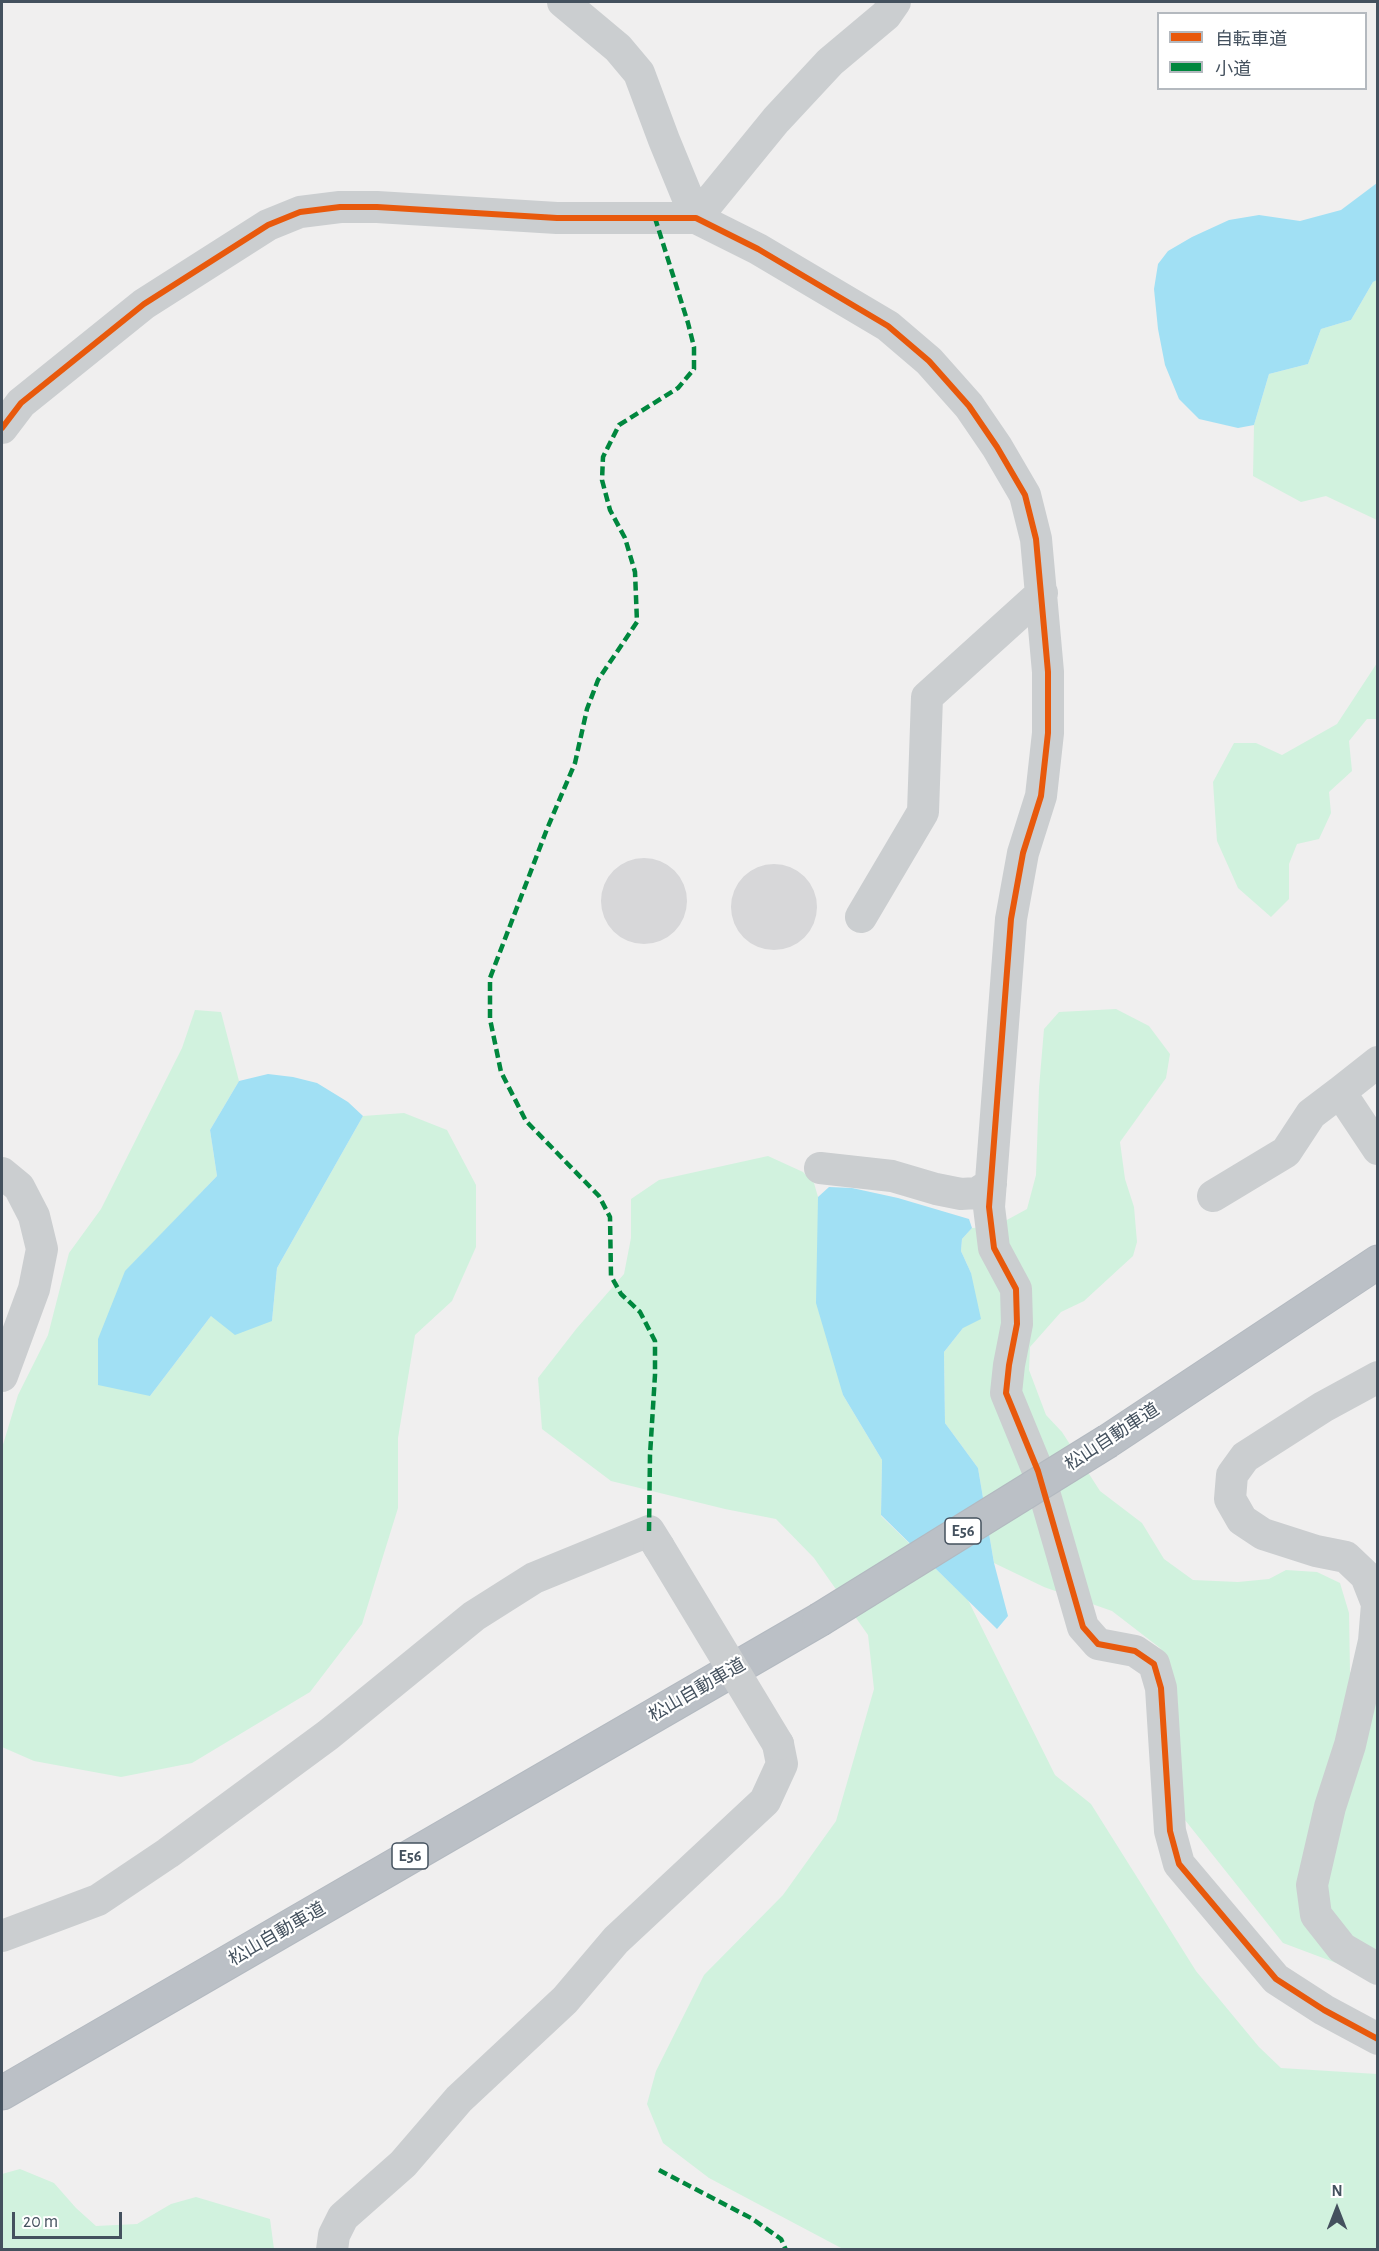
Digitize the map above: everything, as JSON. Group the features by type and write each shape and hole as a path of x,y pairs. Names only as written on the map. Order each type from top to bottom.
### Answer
{"highway":[{"name":"松山自動車道","path":"2,2093 819,1620 1108,1442 1377,1262"}],"street":[{"path":"563,2 618,48 639,73 696,218"},
{"path":"696,218 776,120 830,62 886,15 895,2"},
{"path":"2,428 21,403 144,304 268,225 300,212 340,207 377,207 557,218 696,218 758,249 888,326 929,361 969,406 997,447 1025,495 1036,539 1048,672 1048,733 1041,796 1023,853 1011,919 989,1206 994,1248 1016,1289 1017,1324 1006,1393 1038,1471 1083,1627 1098,1644 1135,1651 1154,1664 1161,1688 1170,1831 1179,1864 1276,1979 1324,2010 1377,2039"},
{"path":"861,917 923,812 927,697 1041,593"},
{"path":"1213,1196 1286,1152 1311,1114 1343,1098 1377,1062"},
{"path":"1343,1098 1377,1149"},
{"path":"820,1168 892,1176 961,1194 977,1192 991,1184"},
{"path":"2,1173 19,1187 34,1216 42,1249 34,1289 2,1376"},
{"path":"1377,1377 1314,1412 1245,1457 1232,1475 1230,1499 1242,1520 1263,1534 1316,1551 1346,1557 1366,1576 1377,1604 1374,1641 1350,1745 1330,1808 1312,1885 1316,1915 1342,1948 1377,1969"},
{"path":"2,1936 98,1900 168,1853 328,1735 474,1616 534,1578 649,1531 778,1744 782,1764 765,1801 616,1940 565,2000 459,2099 403,2164 343,2217 334,2235 332,2250"}],"green space":[{"path":"1377,280 1377,520 1326,496 1301,502 1253,476 1254,425 1269,374 1308,364 1321,329 1351,320 1373,282"},
{"path":"1377,663 1377,719 1367,719 1349,741 1352,771 1329,792 1331,813 1319,839 1297,844 1289,864 1289,899 1271,917 1238,888 1217,841 1213,782 1234,743 1256,743 1282,755 1337,724"},
{"path":"1116,1009 1149,1026 1170,1054 1166,1078 1120,1142 1125,1179 1134,1207 1137,1242 1133,1256 1084,1301 1061,1312 1030,1347 1029,1370 1046,1415 1062,1432 1100,1491 1142,1523 1164,1559 1193,1580 1238,1582 1269,1579 1286,1570 1317,1572 1340,1583 1349,1613 1350,1672 1359,1677 1377,1669 1377,1975 1371,1976 1283,1943 1185,1820 1175,1752 1178,1703 1160,1648 1112,1611 1044,1587 994,1563 978,1468 945,1423 944,1352 963,1328 971,1273 961,1251 962,1239 972,1228 994,1227 1027,1209 1036,1175 1044,1029 1059,1012"},
{"path":"195,1010 221,1012 239,1081 210,1130 217,1176 125,1272 150,1396 211,1316 272,1321 277,1268 363,1116 404,1113 447,1130 476,1185 476,1247 452,1301 415,1335 398,1438 398,1508 362,1624 310,1692 192,1763 121,1777 34,1761 2,1747 2,1448 18,1395 48,1335 69,1253 101,1209 182,1048"},
{"path":"768,1156 803,1172 814,1183 818,1197 843,1395 882,1460 881,1516 968,1600 1055,1775 1091,1804 1196,1971 1259,2047 1281,2068 1377,2074 1377,2249 843,2249 709,2178 663,2143 647,2104 656,2071 704,1975 783,1895 836,1821 874,1689 868,1635 814,1558 776,1519 611,1481 542,1429 538,1378 577,1328 624,1274 631,1238 631,1199 659,1180"},
{"path":"20,2169 54,2183 96,2226 137,2224 171,2204 196,2197 270,2219 274,2249 2,2249 2,2174"}],"water":[{"path":"1377,183 1377,280 1373,282 1351,320 1321,329 1308,364 1269,374 1254,425 1238,428 1199,419 1179,399 1165,365 1154,289 1158,264 1168,251 1229,220 1259,215 1300,221 1341,210"},
{"path":"268,1074 317,1083 348,1102 363,1116 277,1268 272,1321 235,1335 211,1316 150,1396 98,1385 98,1339 125,1271 217,1176 210,1130 239,1081"},
{"path":"829,1187 852,1188 898,1198 969,1219 972,1228 962,1239 961,1251 971,1273 981,1319 963,1328 944,1352 945,1423 978,1468 994,1563 1008,1616 997,1629 881,1515 882,1460 843,1395 816,1303 818,1197"}],"building":[{"path":"644,858 668,865 680,877 687,901 680,925 668,937 644,944 620,937 608,925 601,901 608,877 620,865"},
{"path":"774,864 798,871 810,883 817,907 810,931 798,943 774,950 750,943 738,931 731,907 738,883 750,871"}],"marked path":[{"path":"649,1531 655,1341 640,1312 621,1294 611,1276 610,1217 599,1196 526,1121 501,1072 490,1019 490,978 575,763 587,709 598,680 637,622 635,572 625,538 610,510 602,480 603,457 619,425 678,388 694,369 694,347 688,323 655,218"},
{"path":"659,2170 751,2218 781,2239 786,2250"}],"cycle path":[{"path":"2,428 21,403 144,304 268,225 300,212 340,207 377,207 557,218 696,218 758,249 888,326 929,361 969,406 997,447 1025,495 1036,539 1048,672 1048,733 1041,796 1023,853 1011,919 989,1207 994,1248 1016,1289 1017,1324 1006,1393 1038,1471 1083,1627 1098,1644 1135,1651 1154,1664 1161,1688 1170,1831 1179,1864 1276,1979 1324,2010 1378,2039"}]}
